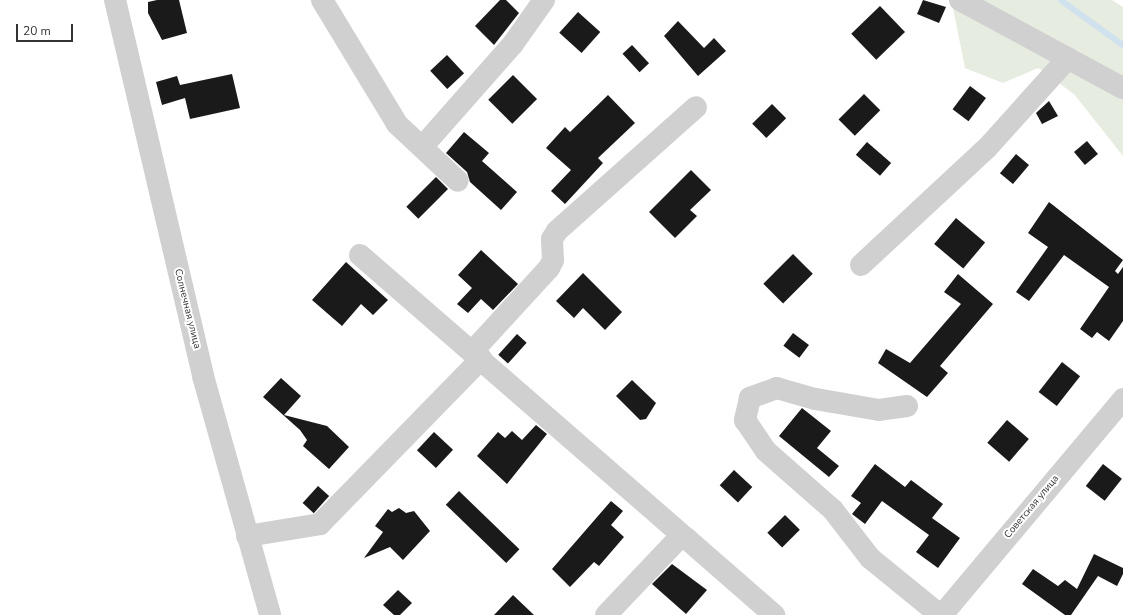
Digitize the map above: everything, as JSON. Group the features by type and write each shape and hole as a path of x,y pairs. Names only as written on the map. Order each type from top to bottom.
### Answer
{"street":[{"name":"Солнечная улица","path":"116,0 178,273 247,536 270,615"},
{"path":"322,0 397,124 423,146 458,180"},
{"path":"423,146 513,44 544,0"},
{"path":"960,0 1123,88"},
{"path":"861,265 987,148 1068,58"},
{"path":"247,536 320,524 476,356 549,268 552,260 552,240 557,231 696,107"},
{"path":"360,255 683,538 774,615"},
{"path":"907,406 879,410 815,399 777,388 750,398 745,420 766,451 833,510 870,558 941,615"},
{"name":"Советская улица","path":"941,615 1123,399"},
{"path":"606,615 683,538"}],"shaded area":[{"path":"955,0 1112,0 1123,7 1123,156 1074,94 1038,68 1003,83 965,68 953,8"}],"building":[{"path":"157,0 179,0 187,33 162,40 148,13 148,2"},
{"path":"500,0 506,0 519,13 494,45 475,26"},
{"path":"923,0 946,7 939,23 917,14"},
{"path":"880,6 905,32 876,60 851,34"},
{"path":"578,12 600,32 582,53 559,33"},
{"path":"678,21 704,48 714,38 726,51 698,76 664,36"},
{"path":"632,45 649,63 640,72 622,54"},
{"path":"447,55 464,73 447,89 430,71"},
{"path":"232,74 240,108 190,119 185,98 162,105 156,82 177,76 180,85"},
{"path":"513,75 537,99 512,124 488,100"},
{"path":"970,86 986,98 969,121 953,109"},
{"path":"864,94 880,110 855,136 839,119"},
{"path":"608,95 635,123 598,158 603,163 565,204 551,191 571,170 546,148 565,127 570,132"},
{"path":"1049,101 1058,116 1042,124 1036,113"},
{"path":"772,104 786,118 766,138 752,124"},
{"path":"464,132 489,153 482,161 517,192 501,210 470,182 467,172 446,153"},
{"path":"1087,141 1098,154 1085,165 1074,152"},
{"path":"867,142 891,163 880,176 856,155"},
{"path":"1016,154 1029,165 1013,184 1000,173"},
{"path":"691,170 711,190 690,210 697,216 675,238 649,212"},
{"path":"436,177 448,189 418,219 406,207"},
{"path":"1049,202 1123,260 1115,271 1118,274 1123,267 1123,321 1109,341 1097,332 1092,338 1080,329 1109,287 1064,255 1029,301 1016,292 1048,247 1028,233"},
{"path":"956,218 985,242 963,268 934,244"},
{"path":"481,250 518,284 493,310 481,299 468,313 457,304 472,288 458,275"},
{"path":"793,254 813,274 783,303 763,284"},
{"path":"346,262 388,300 373,315 361,304 342,326 312,300"},
{"path":"583,273 622,312 605,330 583,308 574,318 556,301"},
{"path":"958,274 993,304 940,366 948,373 927,397 878,363 886,349 910,363 961,304 944,292"},
{"path":"793,333 809,345 799,358 783,346"},
{"path":"517,334 527,343 508,364 498,355"},
{"path":"1062,362 1080,376 1057,406 1039,392"},
{"path":"281,378 301,396 284,415 327,426 349,447 329,469 303,446 307,440 300,430 263,397"},
{"path":"632,380 656,403 646,419 640,420 616,396"},
{"path":"802,408 831,431 817,448 839,466 829,477 779,436"},
{"path":"1007,420 1029,439 1009,462 987,443"},
{"path":"536,425 547,434 507,484 477,456 498,432 505,438 512,431 522,440"},
{"path":"434,432 453,450 436,468 417,450"},
{"path":"875,464 905,487 911,480 943,504 932,518 960,538 938,568 916,552 929,535 882,501 865,524 852,514 861,503 851,496"},
{"path":"1103,464 1122,479 1105,501 1086,486"},
{"path":"734,470 752,487 738,502 720,485"},
{"path":"318,486 329,496 314,513 303,503"},
{"path":"459,491 519,549 506,563 446,505"},
{"path":"611,501 623,511 611,525 624,537 599,566 594,562 570,587 552,569"},
{"path":"399,508 406,513 414,511 430,531 403,560 390,547 364,558 383,532 375,526 388,509 392,512"},
{"path":"785,515 800,530 782,548 767,533"},
{"path":"1094,554 1123,568 1123,574 1117,586 1098,576 1071,615 1065,615 1022,584 1033,569 1058,586 1065,580 1077,589"},
{"path":"672,564 707,590 686,614 652,584"},
{"path":"398,590 412,603 400,615 394,615 383,605"},
{"path":"513,595 534,615 494,615"}],"waterway":[{"path":"1061,0 1123,45"}]}
